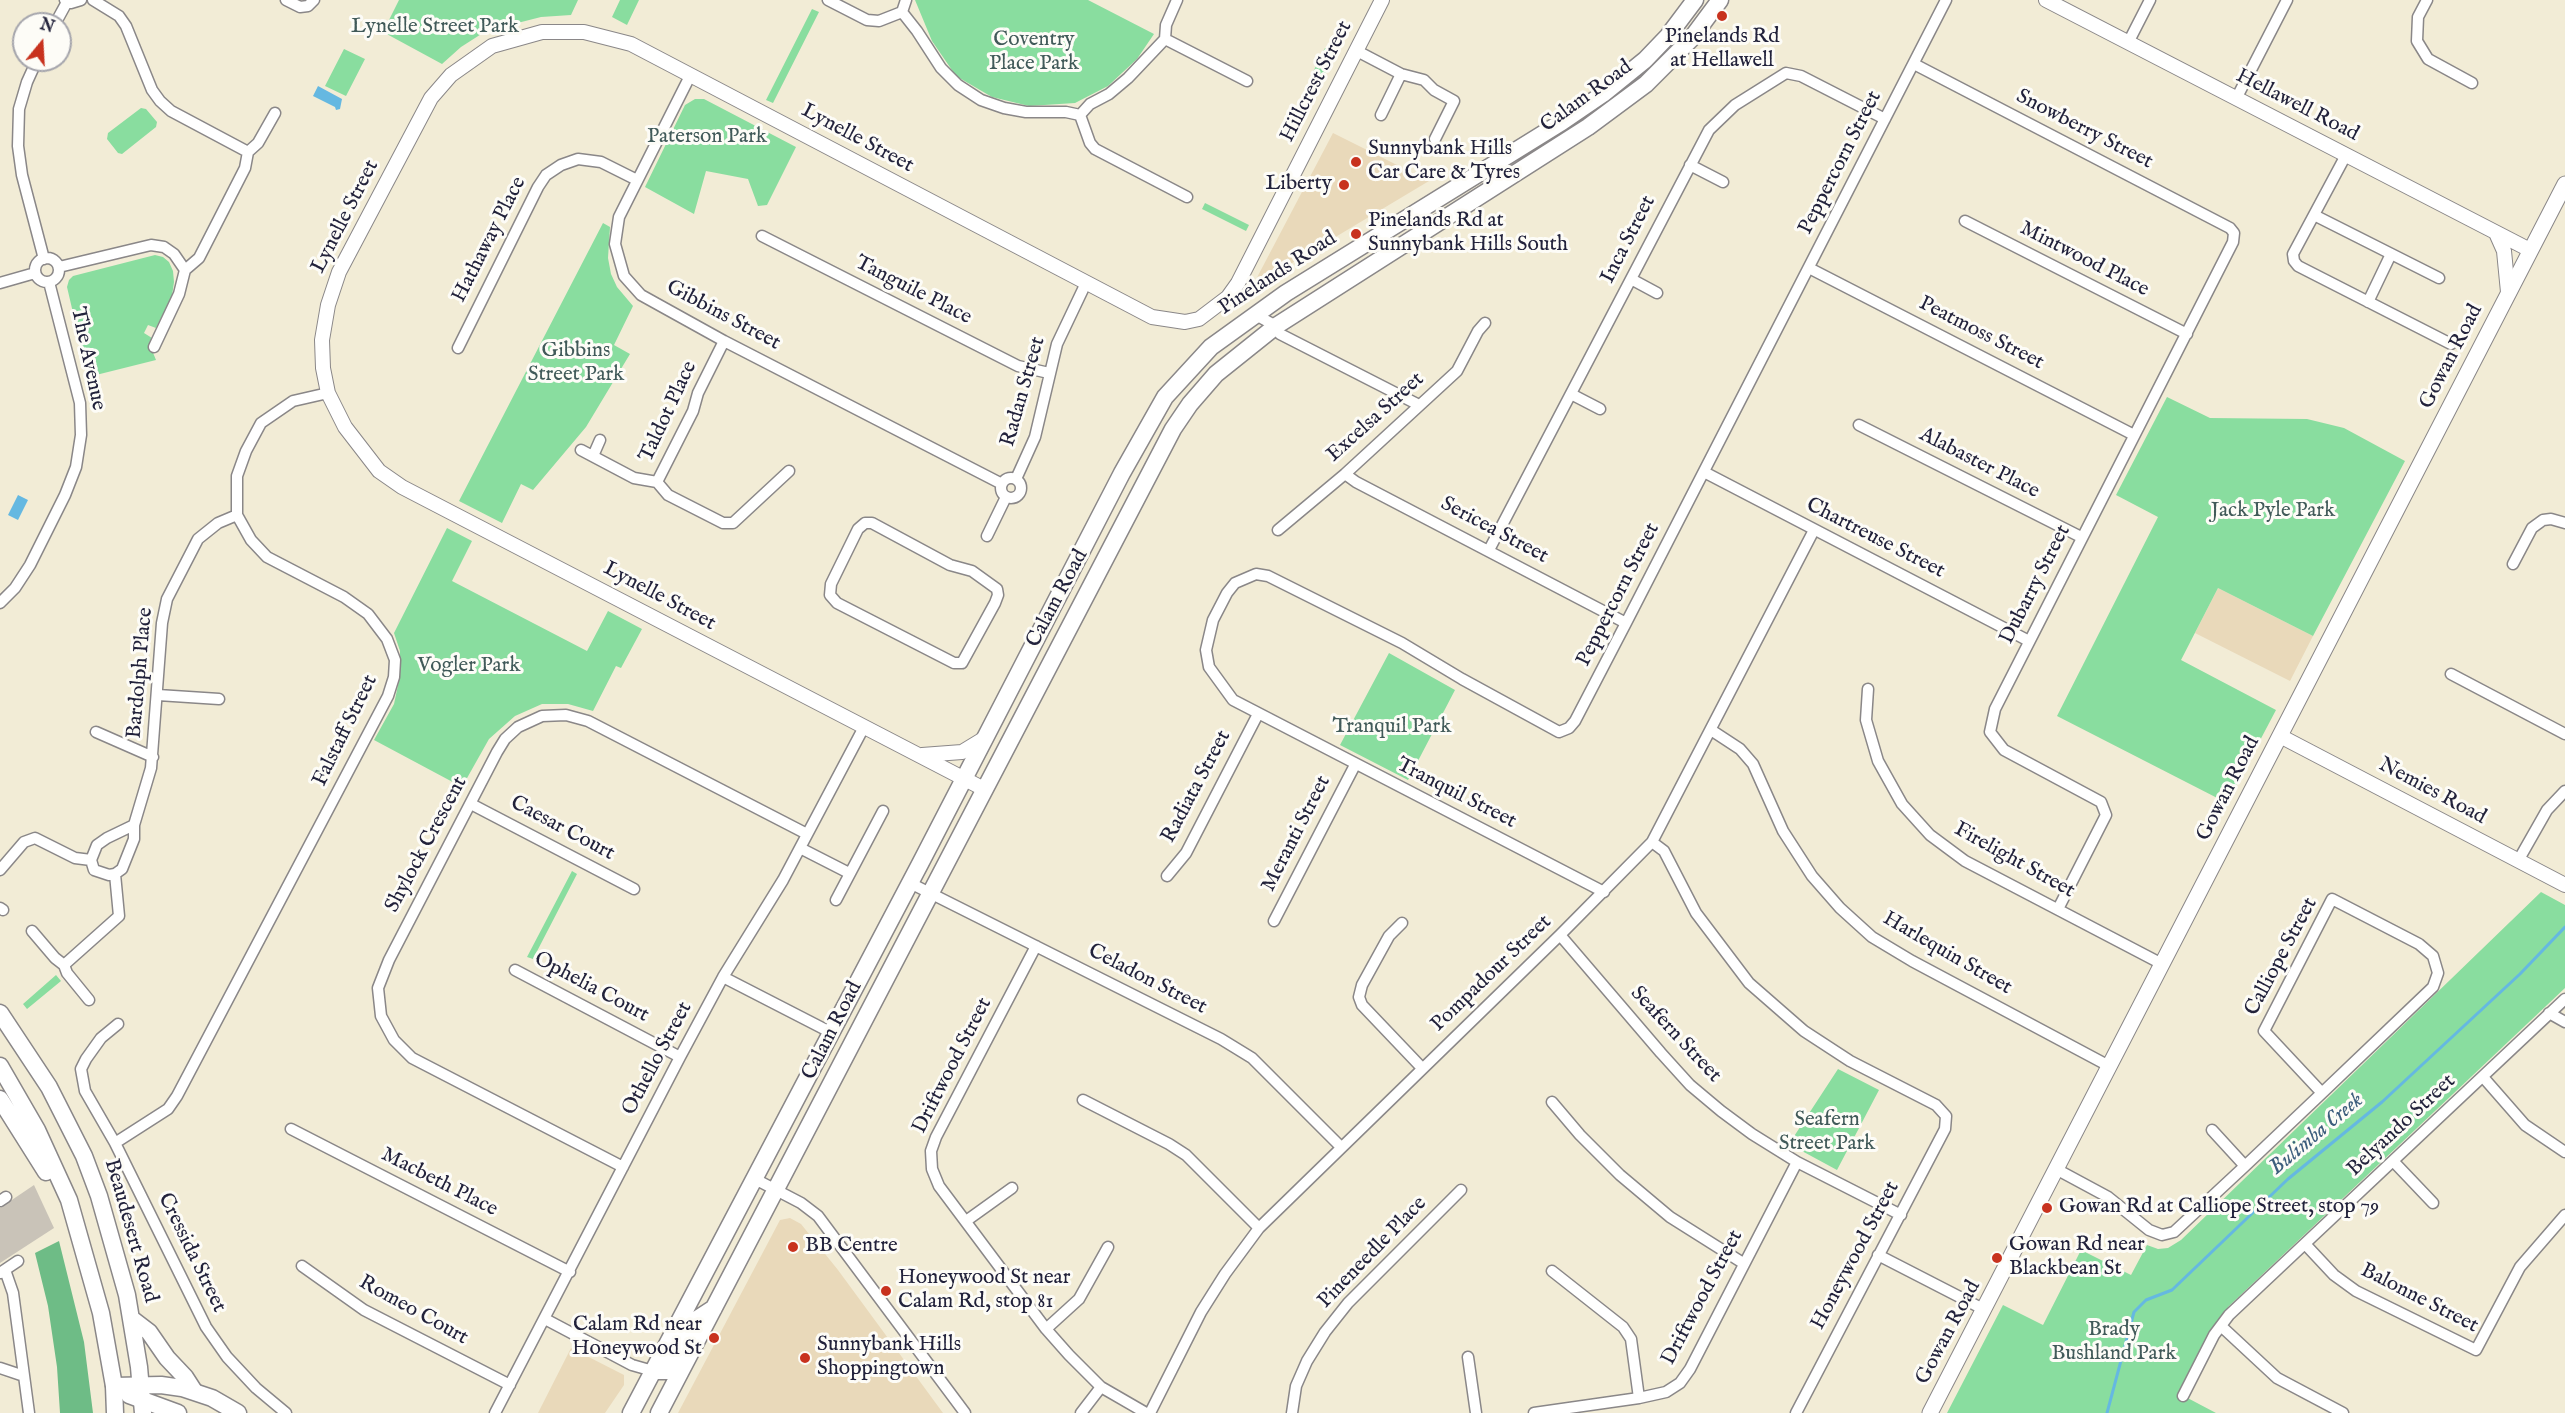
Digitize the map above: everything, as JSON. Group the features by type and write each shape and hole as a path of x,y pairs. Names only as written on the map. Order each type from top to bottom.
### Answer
{"main road":[{"name":"Pinelands Road","path":"1122,473 1152,417 1173,388 1211,347 1286,293 1562,122 1603,94 1645,60 1668,36 1695,0"},
{"name":"Calam Road","path":"659,1413 1173,429 1190,404 1216,374 1276,326 1588,127 1646,84 1691,39 1720,0"},
{"name":"Gowan Road","path":"1930,1413 2565,184"},
{"name":"Calam Road","path":"631,1413 965,778 1122,473"},
{"name":"Beaudesert Road","path":"0,1013 49,1087 84,1156 111,1233 132,1319 142,1399"},
{"path":"0,1066 37,1130 69,1200 94,1282 114,1388 115,1413"},
{"path":"0,1100 35,1152 51,1183 69,1200"},
{"path":"653,1371 666,1371 694,1321 714,1308"},
{"path":"132,1319 149,1332 194,1391"},
{"path":"142,1399 170,1385 212,1398 238,1413"},
{"path":"114,1388 178,1413"}],"street":[{"path":"66,1 75,3 81,0"},
{"path":"93,0 119,16 126,26 152,90 160,101 171,111 248,152"},
{"path":"286,0 300,7 308,6 314,0"},
{"path":"828,0 867,20 879,21 902,12"},
{"path":"902,12 906,0"},
{"path":"1080,115 1090,104 1109,94 1128,78 1165,39 1166,26 1177,0"},
{"name":"Hillcrest Street","path":"1086,283 1152,317 1185,322 1199,319 1228,297 1238,283 1382,0"},
{"name":"Peppercorn Street","path":"1258,714 1233,700 1218,683 1209,667 1206,650 1213,620 1227,593 1244,578 1256,574 1278,579 1402,643 1461,679 1559,732 1569,728 1575,721 1704,472 1946,0"},
{"name":"Hellawell Road","path":"2046,0 2530,250"},
{"path":"2128,43 2150,0"},
{"path":"2236,99 2287,0"},
{"path":"2427,0 2418,17 2416,41 2428,58 2472,83"},
{"path":"902,12 941,68 958,86 981,100 1026,112 1066,112 1080,115"},
{"name":"Lynelle Street","path":"984,789 402,487 379,471 360,450 328,393 323,368 322,340 328,305 339,272 431,98 451,75 492,46 542,32 584,32 631,44 1086,283"},
{"path":"1165,39 1247,81"},
{"path":"1357,51 1401,74 1424,80 1434,90 1454,101 1435,140"},
{"name":"Snowberry Street","path":"1914,64 2230,228 2234,233"},
{"path":"32,72 19,109 18,146 22,175 44,259"},
{"name":"Inca Street","path":"1489,550 1709,130 1735,105 1786,73 1801,75 1885,120"},
{"path":"1382,115 1401,74"},
{"name":"Gibbins Street","path":"690,76 619,218 615,244 624,276 641,295 1002,484"},
{"path":"154,347 179,294 185,270 199,258 245,168 248,152 258,143 275,112"},
{"path":"1080,115 1090,143 1095,149 1187,197"},
{"path":"2346,155 2293,254 2294,261 2298,266 2451,344"},
{"name":"Hathaway Place","path":"458,348 546,175 561,165 578,159 601,162 637,180"},
{"path":"1690,165 1723,182"},
{"path":"2314,215 2439,278"},
{"name":"Mintwood Place","path":"1965,221 2187,334"},
{"name":"Dubarry Street","path":"2058,909 2106,815 2101,802 2004,750 1990,732 1995,709 2187,334 2233,242 2234,233"},
{"path":"2496,233 2504,251 2508,292"},
{"name":"Tanguile Place","path":"762,236 1018,366 1049,373"},
{"path":"59,267 155,245 164,247 174,254 185,270"},
{"path":"2368,302 2391,254"},
{"path":"44,259 53,260 59,267 58,275 49,282 42,281 35,273 38,262 44,259"},
{"name":"Peatmoss Street","path":"1809,268 2134,435"},
{"path":"0,283 35,273"},
{"path":"1631,279 1657,293"},
{"name":"The Avenue","path":"0,603 15,588 30,565 65,495 76,467 80,445 80,403 49,282"},
{"name":"Radan Street","path":"1016,479 1035,437 1057,344 1086,283"},
{"path":"1256,315 1276,326 1280,334 1419,405"},
{"name":"Excelsa Street","path":"1278,530 1345,474 1457,371 1485,322"},
{"name":"Taldot Place","path":"724,340 698,393 693,411 657,482 668,495 723,523 733,523 789,471"},
{"name":"Falstaff Street","path":"115,1143 168,1109 177,1096 388,696 394,677 395,660 387,639 368,614 344,597 267,557 251,540 237,515 237,476 246,451 261,423 293,400 328,393"},
{"path":"1571,394 1600,409"},
{"name":"Alabaster Place","path":"1859,425 2082,537"},
{"path":"593,456 600,440"},
{"path":"581,450 634,478 657,482"},
{"name":"Chartreuse Street","path":"1704,472 2029,641"},
{"name":"Sericea Street","path":"1345,474 1356,482 1626,622"},
{"path":"1008,479 1016,479 1020,485 1019,495 1013,498 1006,497 1001,490 1002,484 1008,479"},
{"path":"987,536 1006,497"},
{"name":"Bardolph Place","path":"115,874 126,864 130,854 134,839 134,825 153,757 163,613 173,583 198,538 218,523 237,515"},
{"path":"2513,564 2532,528 2543,520 2552,519 2565,523"},
{"path":"865,523 872,523 950,565 972,571 997,589 998,596 962,663 954,663 837,603 830,595 835,575 858,529 865,523"},
{"name":"Pompadour Street","path":"1148,1413 1201,1312 1225,1274 1259,1228 1604,892 1652,842 1814,530"},
{"path":"2451,674 2565,734"},
{"name":"Firelight Street","path":"1868,689 1866,720 1878,761 1902,804 1930,835 1965,861 2162,964"},
{"path":"158,695 219,699"},
{"name":"Tranquil Street","path":"1258,714 1604,892"},
{"name":"Radiata Street","path":"1167,876 1186,853 1258,714"},
{"name":"Shylock Crescent","path":"623,1167 412,1058 394,1040 381,1016 378,988 389,960 505,739 518,727 542,716 566,715 588,721 807,834"},
{"name":"Othello Street","path":"495,1413 723,977 800,848 864,727"},
{"name":"Harlequin Street","path":"1711,730 1740,749 1754,764 1783,831 1812,876 1840,908 1872,937 1912,961 2109,1066"},
{"path":"96,732 153,757"},
{"name":"Nemies Road","path":"2280,736 2565,885"},
{"path":"920,755 962,752 985,738"},
{"name":"Meranti Street","path":"1274,921 1354,765"},
{"path":"2518,861 2547,810 2565,791"},
{"name":"Caesar Court","path":"471,804 634,889"},
{"path":"836,900 883,811"},
{"path":"64,965 119,916 115,874 102,874 94,870 91,860 97,845 134,825"},
{"path":"0,870 24,842 35,838 75,858 91,860"},
{"name":"Honeywood Street","path":"1652,842 1664,850 1696,913 1749,983 1804,1031 1850,1061 1936,1105 1946,1116 1945,1129 1796,1413"},
{"path":"800,848 849,873"},
{"name":"Celadon Street","path":"910,883 1221,1040 1252,1058 1341,1147"},
{"name":"Calliope Street","path":"2056,1170 2108,1197 2149,1230 2162,1235 2174,1232 2245,1166 2322,1093 2433,987 2438,973 2433,956 2419,944 2332,899 2264,1030 2322,1093"},
{"path":"1402,923 1389,936 1362,985 1359,996 1362,1005 1422,1068"},
{"path":"32,931 64,965 67,973 89,1000"},
{"name":"Seafern Street","path":"1560,935 1690,1085 1752,1134 1797,1162 1900,1215"},
{"name":"Driftwood Street","path":"1036,946 936,1137 931,1151 932,1169 939,1186 1046,1329 1101,1387 1148,1413"},
{"name":"Ophelia Court","path":"515,970 680,1057"},
{"path":"723,977 831,1032"},
{"name":"Belyando Street","path":"2183,1396 2221,1326 2565,999"},
{"path":"2549,1013 2565,1022"},
{"name":"Cressida Street","path":"118,1024 101,1038 81,1069 85,1091 115,1143 206,1327 227,1357 286,1413"},
{"path":"2483,1077 2524,1125 2565,1152"},
{"path":"1083,1100 1186,1155 1259,1228"},
{"path":"1552,1102 1580,1135 1645,1196 1670,1217 1743,1263"},
{"name":"Macbeth Place","path":"291,1129 570,1272"},
{"path":"2212,1130 2245,1166"},
{"path":"2393,1161 2433,1203"},
{"name":"Driftwood Street","path":"1534,1413 1639,1398 1666,1392 1680,1383 1690,1369 1797,1162"},
{"path":"753,1178 801,1203 818,1216 965,1413"},
{"path":"966,1221 1012,1188"},
{"name":"Pineneedle Place","path":"1292,1413 1296,1386 1307,1361 1325,1332 1348,1303 1461,1190"},
{"name":"Balonne Street","path":"2305,1244 2334,1275 2356,1292 2476,1350 2520,1267 2565,1215"},
{"path":"1046,1329 1079,1299 1108,1247"},
{"path":"1878,1255 1985,1310"},
{"path":"18,1261 2,1272 13,1293 29,1413"},
{"name":"Romeo Court","path":"302,1266 364,1310 510,1385"},
{"path":"1552,1271 1623,1326 1631,1340 1639,1398"},
{"path":"545,1319 632,1365 653,1371"},
{"path":"2221,1326 2277,1378 2343,1413"},
{"path":"1468,1357 1476,1413"},
{"path":"0,1368 24,1376"},
{"path":"1081,1413 1101,1387"}],"shaded area":[{"path":"1333,133 1429,181 1252,287"},
{"path":"2218,588 2313,636 2290,681 2195,633"},
{"path":"34,1185 54,1228 0,1263 0,1208"},
{"name":"Sunnybank Hills Shoppingtown","path":"790,1218 801,1224 838,1270 943,1413 678,1413 780,1220"},
{"path":"571,1348 624,1375 624,1385 605,1413 538,1413"}],"green space":[{"name":"Lynelle Street Park","path":"399,0 578,0 571,15 541,17 486,31 461,47 442,64 383,32"},
{"path":"620,0 639,0 627,25 612,17"},
{"name":"Coventry Place Park","path":"915,0 1088,0 1154,34 1137,59 1108,86 1075,103 1029,106 992,97 956,76 932,41"},
{"path":"812,9 819,12 773,103 766,100"},
{"path":"1325,48 1335,53 1321,82 1311,76"},
{"path":"344,49 365,59 346,96 325,86"},
{"name":"Paterson Park","path":"695,99 704,99 796,147 767,205 758,206 748,179 706,171 694,214 645,187 685,105"},
{"path":"141,108 146,109 157,122 156,127 122,154 118,153 107,139 108,133"},
{"path":"1205,203 1249,225 1246,231 1202,209"},
{"name":"Gibbins Street Park","path":"603,223 610,227 608,258 611,274 617,287 633,306 614,345 630,354 586,427 533,490 521,484 502,523 459,501"},
{"path":"155,255 169,262 174,282 172,296 156,328 148,325 144,333 152,338 149,343 156,360 88,377 67,287 69,280 73,276"},
{"name":"Jack Pyle Park","path":"2167,397 2210,418 2307,419 2344,428 2405,461 2313,636 2218,588 2181,660 2276,710 2227,803 2057,716 2158,517 2116,495"},
{"name":"Vogler Park","path":"447,528 472,541 452,581 587,651 608,611 642,629 621,668 616,666 593,711 568,704 542,704 515,716 489,739 462,787 374,740 394,704 400,676 400,651 394,633"},
{"name":"Tranquil Park","path":"1389,653 1455,690 1408,780 1340,745"},
{"path":"572,871 577,874 533,959 527,957"},
{"name":"Brady Bushland Park","path":"2541,892 2565,905 2565,988 2229,1306 2214,1328 2180,1394 2216,1413 1947,1413 2003,1305 2043,1325 2081,1250 2131,1275 2147,1245 2158,1249 2168,1248 2181,1240"},
{"path":"56,975 61,981 27,1009 23,1004"},
{"name":"Seafern Street Park","path":"1838,1069 1879,1090 1837,1170 1789,1144"},
{"path":"59,1241 84,1342 93,1413 60,1413 57,1367 48,1306 35,1253"}],"water":[{"path":"318,86 342,99 340,109 336,110 335,107 313,96"},
{"path":"18,495 28,500 18,520 8,515"}],"waterway":[{"name":"Bulimba Creek","path":"2107,1413 2134,1312 2146,1300 2172,1290 2288,1179 2382,1102 2520,974 2565,927"}],"place":[{"name":"Pinelands Rd at Hellawell","path":"1722,16"},
{"name":"Sunnybank Hills Car Care & Tyres","path":"1356,162"},
{"name":"Liberty","path":"1344,185"},
{"name":"Pinelands Rd at Sunnybank Hills South","path":"1356,234"},
{"name":"Gowan Rd at Calliope Street, stop 79","path":"2047,1208"},
{"name":"BB Centre","path":"793,1247"},
{"name":"Gowan Rd near Blackbean St","path":"1997,1258"},
{"name":"Honeywood St near Calam Rd, stop 81","path":"886,1291"},
{"name":"Calam Rd near Honeywood St","path":"714,1338"},
{"name":"Sunnybank Hills Shoppingtown","path":"805,1358"}]}
